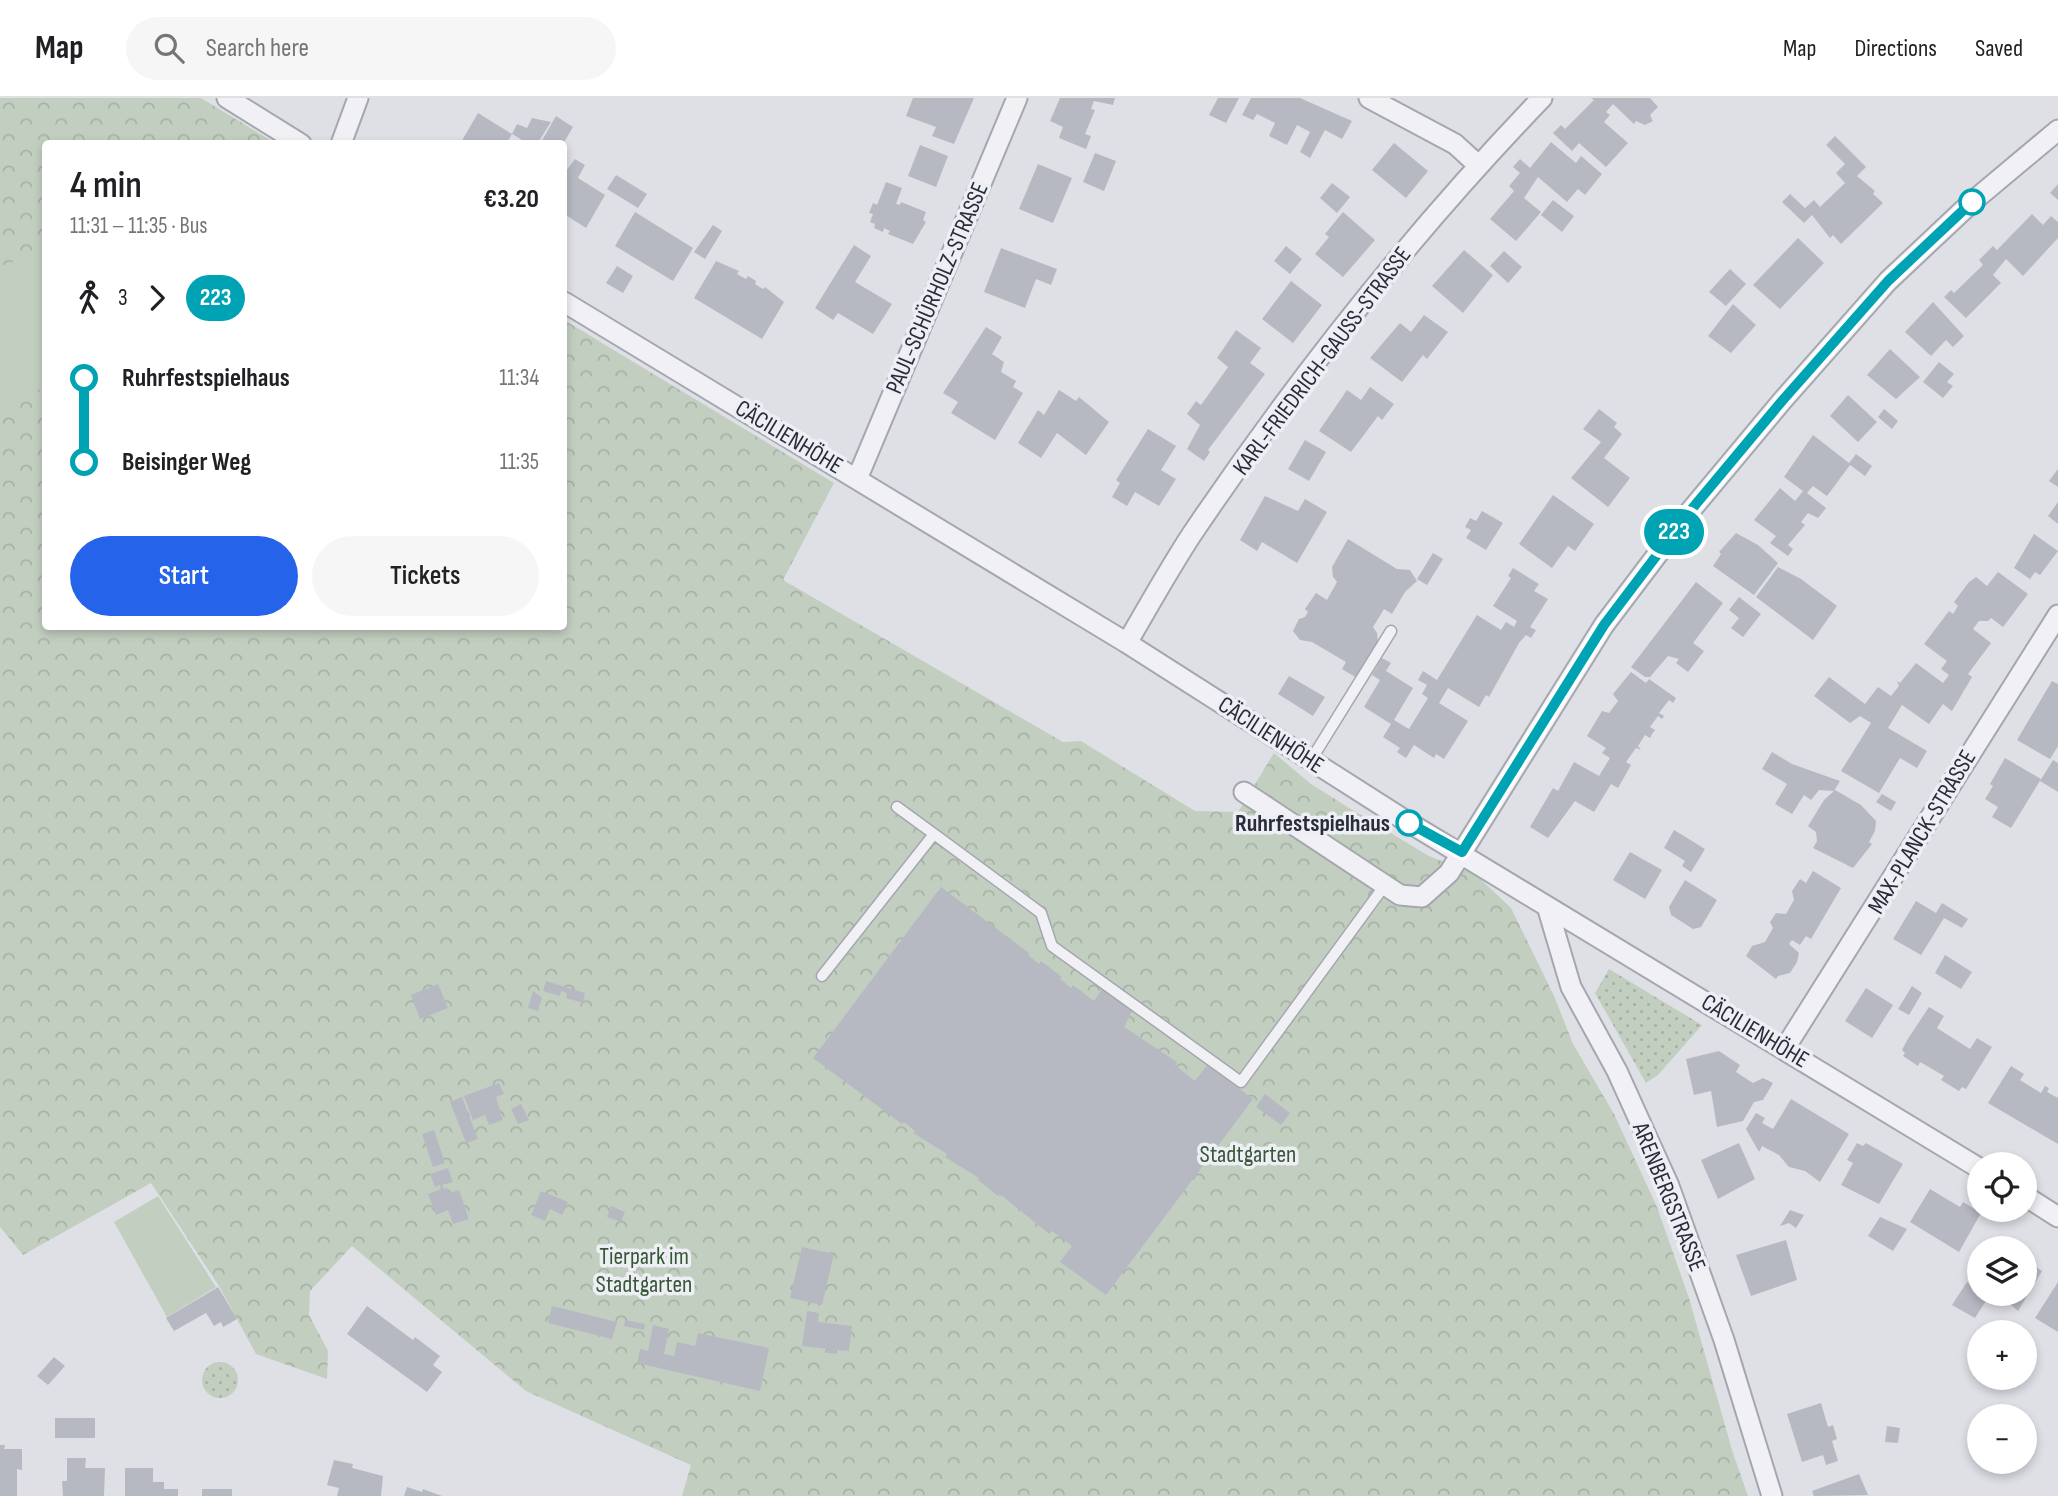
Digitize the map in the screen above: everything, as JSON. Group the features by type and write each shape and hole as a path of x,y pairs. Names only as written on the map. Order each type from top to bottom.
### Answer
{"street":[{"path":"227,98 295,140"},
{"path":"342,140 358,98"},
{"name":"PAUL-SCHÜRHOLZ-STRASSE","path":"858,478 1017,98"},
{"path":"1369,98 1455,144 1478,165"},
{"name":"KARL-FRIEDRICH-GAUSS-STRASSE","path":"1126,643 1192,535 1352,314 1478,165 1542,98"},
{"path":"1244,792 1400,895 1422,897 1450,873 1604,625 1707,490 1888,281 1972,202 2058,130"},
{"name":"CÄCILIENHÖHE","path":"567,304 858,478 1311,761 1967,1161"},
{"name":"MAX-PLANCK-STRASSE","path":"1785,1048 2058,615"},
{"name":"ARENBERGSTRASSE","path":"1548,906 1571,987 1617,1071 1668,1186 1724,1340 1772,1496"},
{"path":"2037,1204 2058,1217"}],"lane":[{"path":"1311,761 1391,631"},
{"path":"897,807 1041,913 1052,946 1241,1082 1385,885"},
{"path":"822,976 934,834"}],"green space":[{"name":"Stadtgarten","path":"0,98 201,98 270,140 42,140 42,630 567,630 567,322 834,483 783,580 1063,742 1081,741 1195,811 1238,812 1274,753 1311,784 1354,811 1429,856 1475,874 1511,908 1555,998 1573,1044 1614,1114 1657,1207 1689,1298 1732,1450 1748,1496 682,1496 691,1465 526,1391 352,1246 310,1291 309,1315 328,1351 327,1379 256,1354 219,1286 151,1183 23,1255 0,1227"},
{"path":"42,253 42,389 0,402 0,266"},
{"path":"1609,969 1702,1025 1658,1075 1646,1083 1595,993"},
{"path":"158,1196 216,1287 167,1317 114,1222"},
{"path":"220,1362 232,1368 238,1380 232,1392 220,1398 208,1392 202,1380 208,1368"}],"building":[{"path":"913,98 974,98 954,144 932,136 936,127 906,116"},
{"path":"1060,98 1115,98 1113,105 1094,101 1091,109 1095,110 1085,134 1091,136 1086,149 1059,138 1063,127 1050,121"},
{"path":"1218,98 1239,98 1226,123 1209,115"},
{"path":"1251,98 1300,98 1352,121 1342,139 1325,130 1310,158 1300,152 1310,132 1297,125 1287,145 1269,136 1275,123 1257,114 1253,120 1242,115"},
{"path":"1591,98 1650,98 1658,107 1650,115 1653,121 1645,125 1636,121 1634,124 1613,104 1606,112 1610,115 1604,122 1628,143 1606,167 1579,143 1572,151 1553,133 1561,125 1565,129 1594,100"},
{"path":"478,113 512,134 508,140 462,140"},
{"path":"556,116 573,127 565,140 542,140"},
{"path":"532,118 551,122 540,140 522,140 512,134 517,124 527,128"},
{"path":"1835,136 1866,167 1857,176 1875,191 1873,194 1883,203 1841,244 1833,235 1830,238 1812,215 1804,223 1782,202 1790,194 1805,208 1814,200 1820,207 1845,183 1836,173 1845,164 1826,145"},
{"path":"1551,142 1576,163 1581,156 1602,174 1585,195 1578,189 1567,202 1538,177 1524,198 1541,212 1516,241 1490,219 1514,191 1509,186 1520,173 1513,167 1520,159 1530,168"},
{"path":"1394,143 1428,171 1406,198 1372,170"},
{"path":"920,145 948,156 936,187 908,176"},
{"path":"1095,153 1116,161 1104,191 1083,182"},
{"path":"575,159 585,165 578,178 605,195 586,228 567,216 567,170"},
{"path":"1038,164 1072,178 1053,223 1019,209"},
{"path":"616,175 647,194 638,208 607,189"},
{"path":"886,182 902,188 896,204 900,205 901,202 926,212 923,220 926,222 913,244 888,234 890,231 884,228 883,232 874,228 875,224 870,222 873,214 869,213 873,203 877,205"},
{"path":"1332,183 1350,197 1337,213 1320,198"},
{"path":"2058,184 2058,200 2050,193"},
{"path":"1553,200 1574,216 1562,232 1541,215"},
{"path":"635,212 693,248 673,281 615,246"},
{"path":"1343,212 1375,240 1343,277 1315,254 1329,237 1325,234"},
{"path":"2032,214 2043,225 2051,216 2058,222 2058,238 2023,276 2006,259 1993,275 2001,283 1966,318 1944,297 1951,290 1954,293 1983,265 1979,260 1993,246 1997,250"},
{"path":"713,225 722,231 705,259 694,252"},
{"path":"1798,238 1824,263 1780,309 1753,285"},
{"path":"854,245 871,256 855,282 892,304 873,334 838,313 833,320 815,308"},
{"path":"1286,246 1302,259 1290,274 1274,261"},
{"path":"1001,248 1057,269 1051,285 1036,279 1025,308 984,292"},
{"path":"1464,250 1493,275 1463,313 1432,286"},
{"path":"1504,251 1522,267 1508,283 1490,266"},
{"path":"716,261 739,271 737,274 746,279 748,276 756,281 755,284 763,289 765,287 784,302 762,339 694,298"},
{"path":"617,266 633,276 623,293 606,283"},
{"path":"1730,269 1746,284 1726,306 1709,292"},
{"path":"1291,281 1322,305 1293,343 1262,319"},
{"path":"1933,302 1964,336 1953,347 1946,340 1931,356 1905,332"},
{"path":"1733,304 1756,325 1731,353 1708,336"},
{"path":"1424,315 1448,332 1427,359 1423,355 1402,382 1370,358 1400,323 1411,332"},
{"path":"986,327 1002,337 992,354 1004,362 1001,372 1016,381 1013,387 1023,393 995,440 951,413 958,402 943,393"},
{"path":"1236,330 1261,348 1250,363 1265,374 1208,450 1210,452 1204,461 1187,449 1200,425 1187,414 1196,401 1201,405 1228,367 1217,358"},
{"path":"1890,349 1920,377 1896,399 1867,375"},
{"path":"1939,362 1954,374 1947,382 1953,386 1943,398 1923,382"},
{"path":"1370,387 1394,404 1382,420 1378,416 1351,452 1319,431 1347,390 1361,400"},
{"path":"1059,390 1076,401 1079,397 1109,422 1086,455 1057,433 1041,458 1018,443 1038,410 1044,415"},
{"path":"1848,395 1877,422 1858,442 1830,416"},
{"path":"1599,409 1617,423 1614,427 1622,434 1604,458 1630,478 1608,507 1571,478 1601,442 1583,429"},
{"path":"1884,409 1898,421 1892,429 1878,417"},
{"path":"1148,429 1176,446 1161,470 1176,479 1159,506 1135,492 1127,506 1112,497 1120,483 1116,480"},
{"path":"1813,435 1849,463 1856,454 1872,466 1865,476 1850,465 1827,496 1813,486 1807,493 1826,508 1818,518 1808,513 1801,522 1805,525 1788,545 1793,549 1788,556 1770,543 1776,536 1754,520 1780,488 1795,501 1803,491 1784,477"},
{"path":"1305,440 1326,452 1309,481 1288,469"},
{"path":"2058,469 2058,487 2049,481"},
{"path":"1553,495 1594,524 1575,551 1568,546 1552,568 1519,544"},
{"path":"1265,496 1298,511 1305,499 1327,512 1297,563 1262,542 1257,551 1240,540"},
{"path":"2058,502 2058,524 2048,516"},
{"path":"1482,511 1503,523 1486,550 1466,538 1471,530 1465,527 1470,518 1476,521"},
{"path":"1736,533 1758,545 1778,563 1754,595 1713,566 1721,554 1719,552"},
{"path":"2034,534 2058,551 2040,575 2035,572 2030,579 2014,568"},
{"path":"1348,539 1397,569 1410,570 1417,581 1405,592 1392,614 1384,609 1373,627 1378,643 1357,678 1342,669 1346,662 1312,642 1300,640 1293,631 1299,619 1305,617 1308,612 1305,609 1316,593 1327,600 1337,582 1333,577 1332,567"},
{"path":"1433,553 1443,559 1427,585 1417,579"},
{"path":"1778,567 1801,579 1837,606 1813,640 1756,597"},
{"path":"1513,568 1539,584 1534,591 1548,599 1530,627 1536,630 1531,638 1526,635 1519,643 1489,697 1486,695 1479,707 1448,688 1439,703 1468,721 1444,759 1436,754 1434,758 1414,745 1406,758 1397,752 1400,748 1383,737 1391,724 1364,707 1380,680 1372,675 1382,658 1391,663 1386,671 1413,688 1394,720 1409,729 1428,698 1422,694 1427,685 1418,680 1423,671 1437,680 1477,615 1501,630 1506,622 1514,627 1517,621 1493,606 1511,578 1508,576"},
{"path":"1998,572 2028,594 2003,627 1991,618 1988,621 1979,621 1973,629 1991,643 1968,674 1972,677 1952,711 1943,704 1929,724 1902,705 1888,728 1927,751 1917,768 1900,758 1879,793 1841,771 1871,723 1860,716 1850,723 1814,696 1829,677 1865,704 1878,687 1891,696 1899,686 1897,681 1900,683 1916,663 1943,683 1949,675 1941,669 1947,661 1924,644 1949,611 1953,614 1958,606 1954,602 1969,582 1976,577 1987,586"},
{"path":"1696,582 1723,603 1693,643 1704,651 1688,672 1676,663 1679,659 1668,656 1650,677 1645,677 1631,667"},
{"path":"1739,597 1761,614 1743,637 1731,628 1739,618 1729,610"},
{"path":"1631,672 1646,683 1649,679 1676,698 1673,703 1669,700 1659,713 1664,716 1662,719 1658,716 1650,727 1655,730 1650,738 1645,735 1638,746 1641,750 1636,748 1626,762 1631,765 1618,788 1611,784 1594,812 1575,801 1548,838 1530,827 1553,788 1558,791 1574,762 1599,776 1610,758 1602,753 1606,748 1587,736 1602,711 1609,713 1618,701 1613,694"},
{"path":"1289,676 1325,697 1313,716 1278,694"},
{"path":"2052,681 2058,684 2058,746 2050,759 2017,740"},
{"path":"1772,752 1792,764 1840,781 1834,791 1819,790 1811,800 1804,795 1792,814 1775,804 1787,784 1762,769"},
{"path":"2005,758 2041,779 2011,828 1992,817 1998,807 1985,799"},
{"path":"2053,760 2058,763 2058,792 2040,781"},
{"path":"1835,790 1861,805 1876,821 1875,831 1869,842 1872,844 1853,868 1813,848 1817,841 1816,832 1808,826 1824,800"},
{"path":"1882,794 1896,802 1891,811 1876,802"},
{"path":"1674,830 1705,849 1691,872 1682,866 1685,861 1664,848"},
{"path":"1630,852 1662,870 1645,899 1613,880"},
{"path":"1813,871 1841,888 1811,939 1806,936 1800,945 1792,940 1789,944 1799,953 1797,962 1790,973 1776,979 1746,956 1752,946 1765,942 1773,928 1770,922 1776,913 1786,914 1794,900 1792,891 1800,879 1806,883"},
{"path":"1685,880 1717,900 1701,927 1693,929 1671,915 1669,907"},
{"path":"941,887 1029,953 1039,964 1041,961 1062,977 1060,979 1071,988 1073,985 1094,1001 1102,989 1132,1011 1124,1027 1177,1062 1175,1065 1195,1081 1207,1065 1253,1099 1106,1295 1060,1262 1072,1246 1052,1231 1049,1234 1000,1194 998,1196 978,1180 979,1178 945,1157 947,1154 913,1133 915,1131 904,1122 902,1124 813,1058"},
{"path":"1916,901 1936,913 1942,903 1968,919 1962,928 1944,918 1921,955 1893,939"},
{"path":"1945,955 1972,972 1961,989 1935,973"},
{"path":"546,981 585,993 583,1003 566,998 567,993 561,991 560,996 543,991"},
{"path":"438,984 448,1008 420,1019 411,995"},
{"path":"1912,986 1922,993 1909,1015 1898,1009"},
{"path":"1866,988 1893,1005 1872,1038 1845,1021"},
{"path":"533,991 542,998 538,1011 528,1008"},
{"path":"1929,1007 1944,1016 1937,1028 1970,1049 1977,1038 1992,1047 1966,1089 1962,1087 1959,1091 1941,1080 1944,1076 1920,1062 1918,1066 1903,1056 1905,1053 1902,1050"},
{"path":"1719,1051 1740,1065 1736,1072 1753,1083 1763,1078 1773,1083 1763,1100 1754,1102 1743,1121 1717,1127 1711,1091 1694,1095 1686,1059"},
{"path":"2011,1066 2024,1074 2020,1080 2041,1093 2045,1086 2049,1088 2047,1092 2058,1098 2058,1144 1988,1103"},
{"path":"499,1083 504,1094 496,1097 503,1120 489,1125 485,1115 473,1120 464,1096"},
{"path":"1265,1094 1290,1113 1281,1125 1256,1107"},
{"path":"462,1097 478,1139 466,1143 450,1102"},
{"path":"1791,1099 1849,1134 1820,1182 1805,1171 1789,1167 1779,1155 1762,1146 1759,1152 1746,1129 1756,1113 1765,1118 1762,1123 1773,1129"},
{"path":"521,1104 529,1120 518,1124 511,1109"},
{"path":"434,1130 445,1163 433,1167 422,1134"},
{"path":"1739,1143 1755,1179 1718,1199 1701,1160"},
{"path":"1857,1143 1863,1146 1866,1143 1903,1164 1879,1204 1841,1185 1853,1163 1847,1160"},
{"path":"448,1168 453,1182 442,1185 449,1193 459,1190 469,1219 453,1224 448,1210 436,1215 428,1194 441,1189 440,1185 435,1187 430,1174"},
{"path":"1930,1189 1960,1207 1963,1202 1967,1204 1967,1222 1976,1222 1959,1252 1910,1222"},
{"path":"541,1191 568,1202 562,1215 550,1209 545,1221 531,1215"},
{"path":"611,1206 625,1212 621,1222 607,1217"},
{"path":"1790,1210 1804,1215 1796,1228 1789,1223 1780,1226"},
{"path":"1880,1217 1907,1229 1893,1251 1868,1236"},
{"path":"1786,1240 1797,1280 1751,1296 1736,1255"},
{"path":"802,1247 834,1254 822,1305 790,1298"},
{"path":"1967,1282 1967,1306 1983,1306 1975,1318 1952,1305"},
{"path":"2058,1282 2058,1332 2035,1318"},
{"path":"218,1287 237,1319 223,1327 221,1322 214,1326 206,1313 174,1331 166,1318"},
{"path":"367,1306 440,1356 433,1365 442,1372 427,1392 347,1334"},
{"path":"552,1306 617,1322 612,1339 548,1323"},
{"path":"807,1311 819,1313 818,1322 852,1326 849,1351 836,1350 836,1354 828,1353 828,1349 802,1346"},
{"path":"625,1320 645,1324 644,1330 624,1326"},
{"path":"653,1325 669,1329 664,1354 674,1356 677,1342 695,1346 698,1333 769,1348 760,1391 637,1363 640,1349 648,1351"},
{"path":"54,1357 65,1366 48,1385 37,1376"},
{"path":"1821,1403 1828,1427 1833,1425 1837,1439 1832,1441 1838,1461 1826,1465 1823,1455 1802,1462 1787,1414"},
{"path":"55,1418 95,1418 95,1438 55,1438"},
{"path":"1887,1426 1900,1428 1898,1443 1885,1442"},
{"path":"0,1445 5,1445 4,1449 22,1449 22,1470 17,1469 17,1496 0,1496"},
{"path":"67,1458 86,1458 85,1468 105,1468 104,1496 63,1496 62,1481 67,1481"},
{"path":"334,1460 383,1476 381,1496 337,1496 339,1488 327,1485"},
{"path":"125,1468 153,1468 153,1482 164,1482 164,1489 178,1489 178,1496 125,1496"},
{"path":"1859,1474 1868,1495 1814,1496 1812,1491"},
{"path":"407,1487 422,1492 423,1489 442,1496 404,1496"},
{"path":"202,1489 232,1489 232,1496 202,1496"}],"bus line":[{"name":"223","path":"1409,823 1462,852 1604,625 1691,510 1888,281 1972,202"}],"place":[{"name":"Ruhrfestspielhaus","path":"1409,823"}],"park label":[{"name":"Tierpark im Stadtgarten","path":"644,1270"}]}
